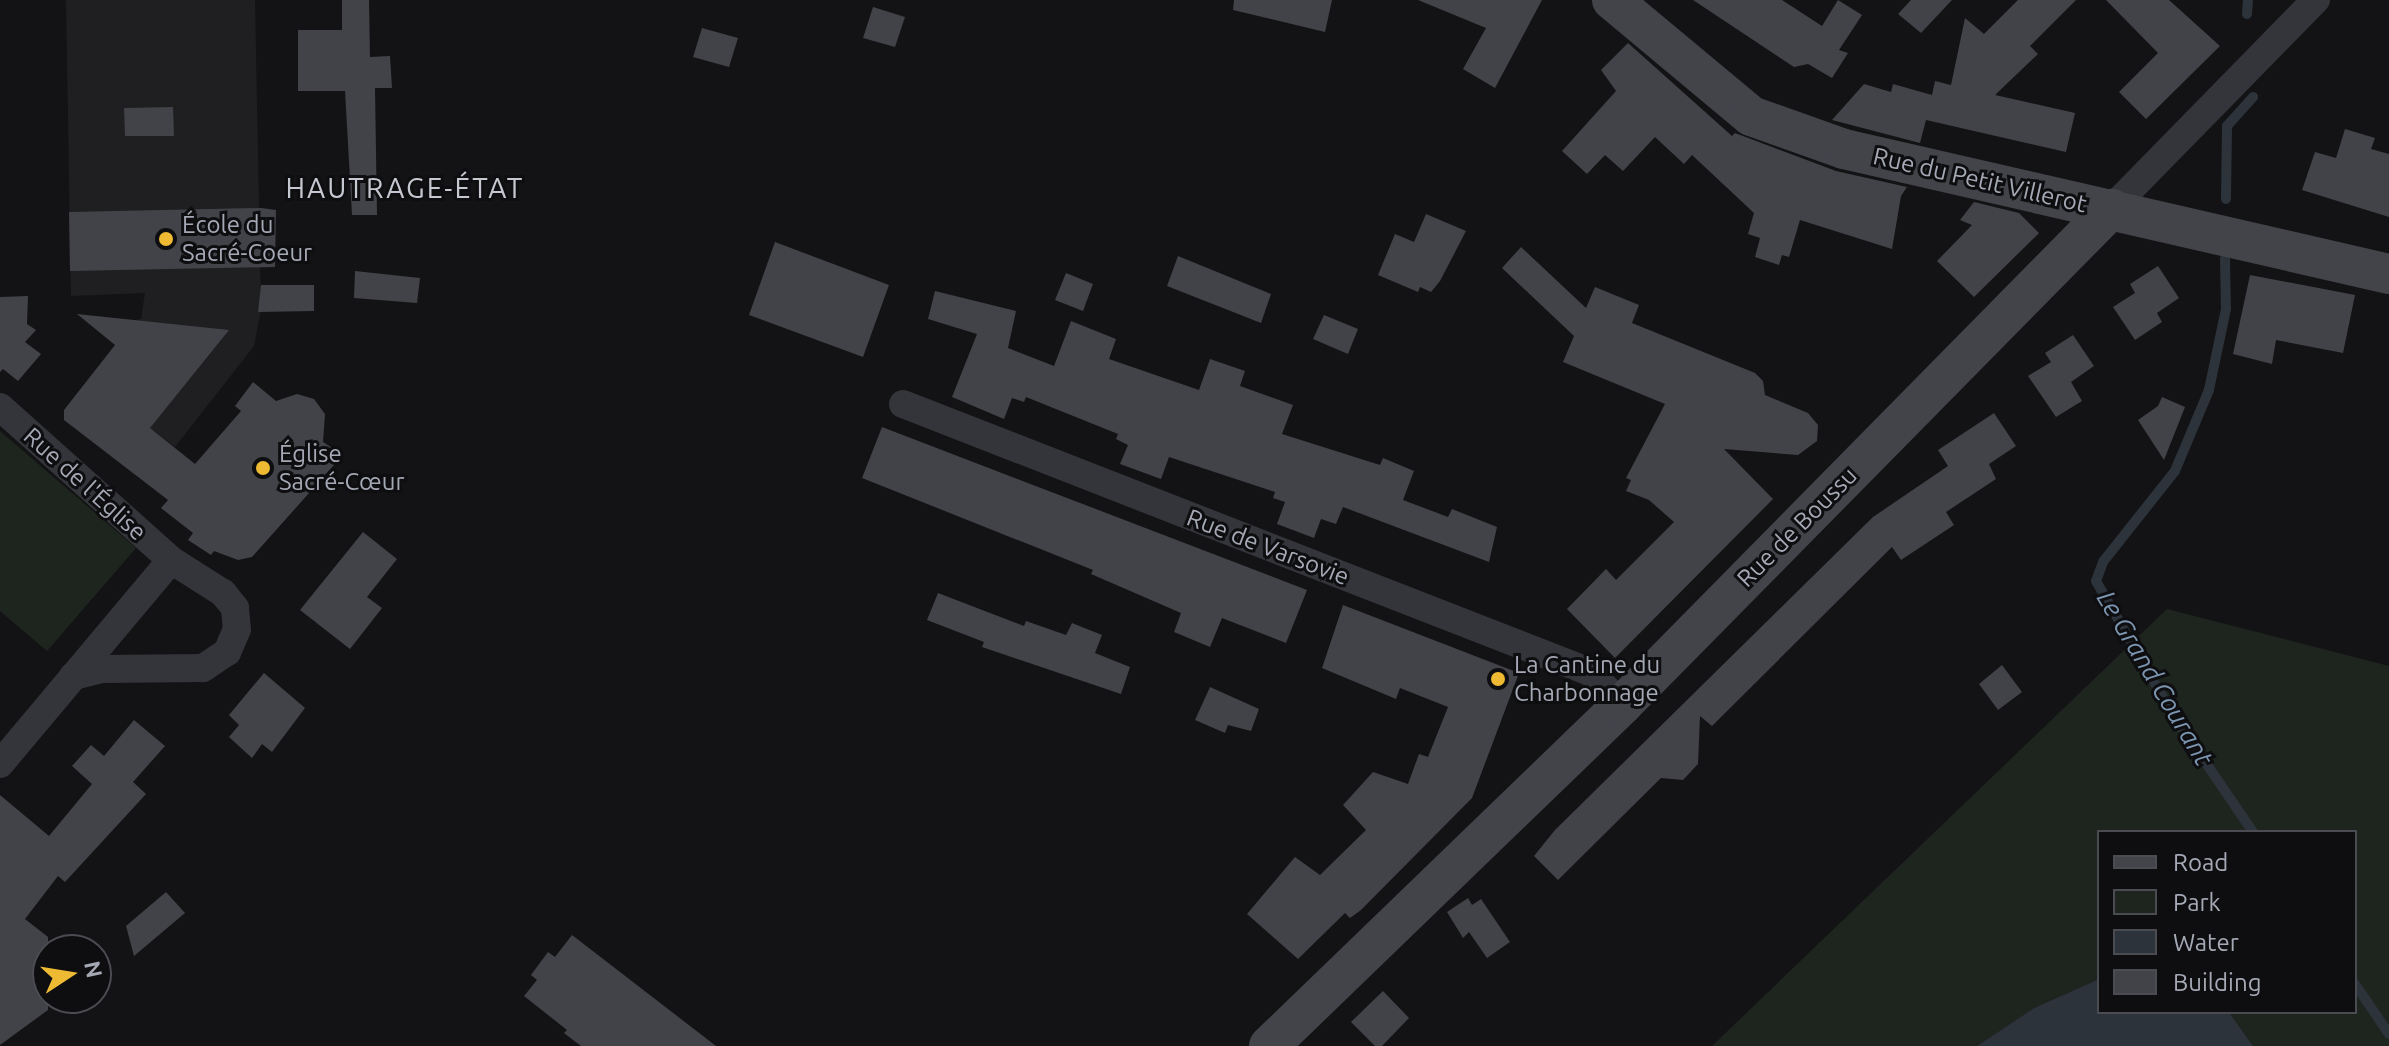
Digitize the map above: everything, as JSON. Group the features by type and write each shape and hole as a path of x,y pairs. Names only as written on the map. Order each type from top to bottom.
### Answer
{"street":[{"name":"Rue du Petit Villerot","path":"1612,0 1751,116 1844,149 2036,197 2111,209 2389,274"},
{"name":"Rue de Boussu","path":"1269,1046 1622,705 2316,0"},
{"name":"Rue de Varsovie","path":"903,404 1590,672 1622,705"},
{"name":"Rue de l'Église","path":"0,407 171,560 223,593 235,608 237,629 227,652 203,668 102,669 73,676"},
{"path":"0,764 171,560"}],"shaded area":[{"name":"École du Sacré-Coeur","path":"66,0 255,0 261,310 254,346 175,447 88,381 135,320 141,319 145,293 71,296"}],"green space":[{"path":"0,431 136,548 47,651 0,611"},
{"path":"2167,609 2389,666 2389,1046 2253,1046 2230,1014 2357,1014 2357,830 2097,830 2097,980 2034,1008 1977,1046 1712,1046"}],"water":[{"path":"2097,980 2097,1014 2230,1014 2253,1046 1977,1046 2034,1008"}],"building":[{"path":"342,0 369,0 370,57 390,56 392,88 375,88 377,215 352,215 345,91 298,91 298,30 342,30"},
{"path":"1234,0 1332,0 1325,32 1233,10"},
{"path":"1418,0 1542,0 1495,88 1463,69 1486,28"},
{"path":"1693,0 1782,0 1822,26 1838,0 1862,15 1839,50 1848,53 1832,78 1808,64 1794,67"},
{"path":"1911,0 1952,0 1921,33 1898,14"},
{"path":"2018,0 2076,0 2030,46 2038,54 1995,95 2075,113 2066,152 1926,120 1920,143 1832,120 1864,84 1891,92 1893,84 1932,95 1935,81 1951,85 1965,18 1984,34"},
{"path":"2106,0 2169,0 2220,46 2146,119 2119,92 2158,53"},
{"path":"873,7 905,17 895,47 863,38"},
{"path":"702,28 738,38 729,67 693,57"},
{"path":"1628,43 1732,136 1735,133 1836,171 1907,187 1901,196 1892,249 1800,220 1789,257 1782,255 1779,265 1755,257 1760,238 1748,234 1754,213 1692,155 1684,164 1655,137 1623,171 1605,155 1587,174 1562,151 1616,91 1601,70"},
{"path":"173,107 174,136 125,136 124,108"},
{"path":"2345,129 2375,138 2371,149 2389,154 2389,217 2302,190 2315,152 2336,158"},
{"path":"1974,202 2019,213 2039,233 1974,297 1937,261 1972,225 1960,220"},
{"path":"276,210 275,267 70,271 69,212"},
{"path":"1426,214 1466,231 1440,281 1431,292 1420,287 1418,292 1378,275 1395,234 1414,242"},
{"path":"775,242 889,285 863,357 749,315"},
{"path":"1521,247 1586,308 1595,287 1639,305 1632,323 1755,373 1763,381 1765,395 1808,413 1818,425 1817,441 1798,455 1724,449 1773,499 1615,658 1567,609 1606,569 1616,580 1674,522 1649,500 1626,491 1631,480 1626,478 1665,404 1563,362 1574,336 1502,268"},
{"path":"1178,256 1271,294 1261,323 1167,286"},
{"path":"2158,266 2179,298 2157,313 2162,322 2135,340 2113,307 2135,293 2130,284"},
{"path":"355,271 420,278 417,303 354,298"},
{"path":"1066,273 1093,284 1083,311 1055,300"},
{"path":"2250,275 2355,295 2343,353 2276,340 2272,364 2233,354"},
{"path":"261,285 314,285 314,311 258,312"},
{"path":"935,291 1016,311 1008,348 1054,366 1071,321 1116,339 1109,359 1199,390 1210,359 1245,371 1240,386 1293,405 1282,434 1380,465 1383,458 1414,471 1403,500 1448,517 1452,509 1497,527 1489,562 1343,507 1336,524 1321,519 1314,538 1277,524 1285,502 1273,498 1275,492 1169,457 1161,479 1120,464 1128,445 1116,439 1118,434 1026,397 1024,402 1012,398 1004,419 952,397 977,334 928,319"},
{"path":"28,296 27,324 36,330 25,342 41,354 18,381 3,369 0,372 0,297"},
{"path":"77,314 229,330 150,428 195,464 241,411 235,406 253,382 276,401 297,394 314,399 325,414 323,442 343,455 252,557 238,560 214,551 211,555 188,540 193,533 161,508 168,500 64,420 64,410 115,345"},
{"path":"1324,315 1358,329 1348,354 1313,339"},
{"path":"2073,335 2094,366 2071,382 2082,401 2056,417 2028,376 2051,362 2045,353"},
{"path":"2162,397 2185,407 2164,460 2138,420 2158,406"},
{"path":"1994,413 2016,446 1989,464 1996,479 1946,512 1954,525 1901,560 1892,547 1712,726 1700,716 1698,764 1683,780 1661,778 1558,880 1534,856 1555,830 1873,517 1948,466 1938,450"},
{"path":"882,427 1307,590 1286,643 1222,618 1210,647 1174,632 1181,613 1091,574 1093,570 862,478"},
{"path":"363,532 397,559 367,597 382,608 350,649 300,610"},
{"path":"938,593 1024,626 1026,621 1066,635 1072,623 1102,635 1095,653 1130,667 1121,694 982,647 984,642 927,620"},
{"path":"1343,605 1519,673 1472,798 1361,910 1350,918 1345,913 1298,959 1247,914 1295,857 1320,875 1366,830 1343,805 1373,772 1408,784 1419,754 1428,757 1448,707 1400,688 1396,699 1322,668"},
{"path":"2002,665 2022,692 1998,710 1979,684"},
{"path":"264,673 305,708 272,752 262,744 252,758 229,737 239,725 229,715"},
{"path":"1210,687 1259,709 1251,731 1228,725 1225,733 1195,720"},
{"path":"134,720 165,746 133,782 146,794 65,882 58,876 25,919 44,934 32,934 32,1014 43,1014 0,1045 0,795 49,836 92,784 72,766 91,745 104,756"},
{"path":"166,892 185,913 134,956 126,926"},
{"path":"1468,898 1472,905 1481,899 1510,942 1487,958 1469,932 1463,938 1447,912"},
{"path":"572,935 716,1046 581,1046 564,1033 567,1030 524,996 537,980 531,975 548,952 555,957"},
{"path":"1383,991 1409,1018 1382,1046 1375,1046 1351,1022"}],"waterway":[{"name":"Le Grand Courant","path":"2247,14 2248,0"},
{"path":"2226,199 2227,126 2253,97"},
{"name":"Le Grand Courant","path":"2225,259 2226,309 2209,390 2175,471 2103,562 2096,581 2172,713 2252,830"},
{"name":"Le Grand Courant","path":"2357,987 2389,1034"}],"place":[{"name":"École du Sacré-Coeur","path":"166,239"},
{"name":"Église Sacré-Cœur","path":"263,468"},
{"name":"La Cantine du Charbonnage","path":"1498,679"}],"district":[{"name":"HAUTRAGE-ÉTAT","path":"405,188"}]}
